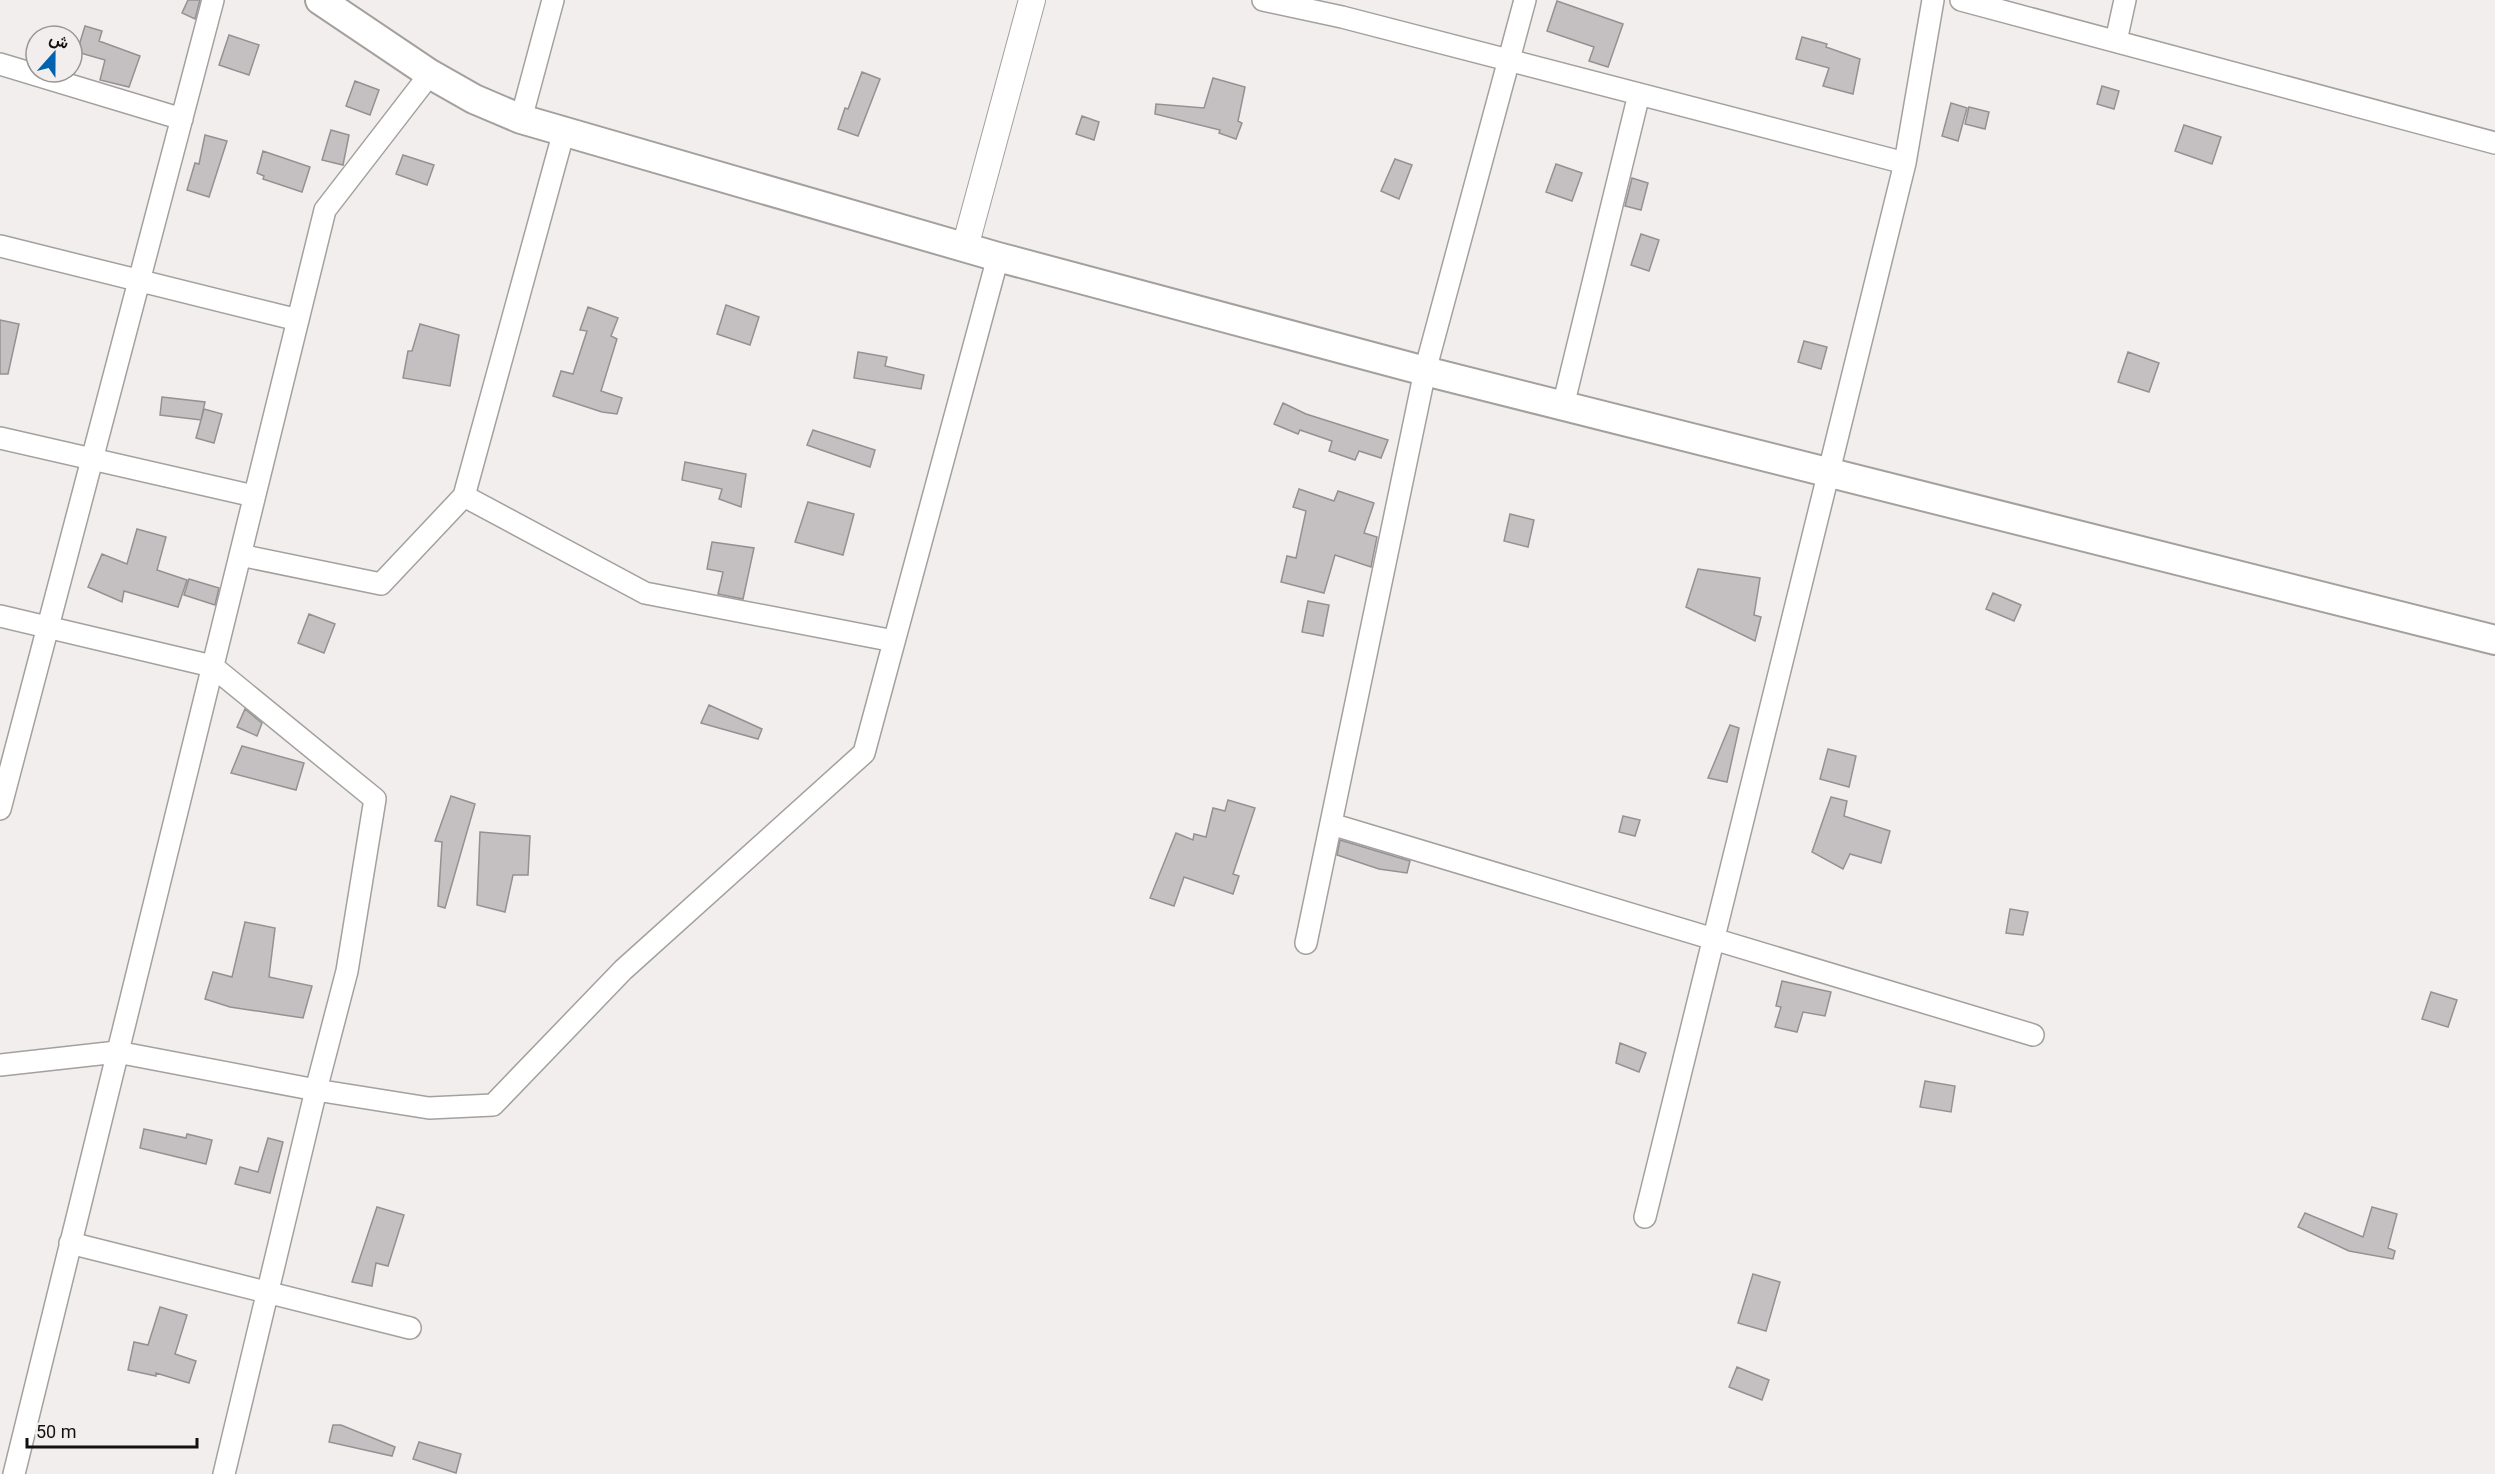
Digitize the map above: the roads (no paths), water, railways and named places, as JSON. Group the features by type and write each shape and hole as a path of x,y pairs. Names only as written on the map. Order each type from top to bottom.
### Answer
{"main road":[{"path":"332,4 430,74 474,99 521,119 998,257 1425,371 2495,640"}],"street":[{"path":"0,809 213,0"},
{"path":"521,119 553,0"},
{"path":"965,247 1032,0"},
{"path":"1263,0 1344,8 1509,60 1905,163"},
{"path":"1306,943 1425,371 1526,0"},
{"path":"1645,1216 1905,163 1933,0"},
{"path":"1961,0 2495,143"},
{"path":"2116,41 2125,0"},
{"path":"0,64 182,119"},
{"path":"11,1464 70,1243 325,210 430,74"},
{"path":"1563,406 1639,94"},
{"path":"240,555 381,584 464,496 564,131"},
{"path":"0,246 298,320"},
{"path":"0,1065 117,1052 316,1090 429,1108 493,1106 623,970 864,753 998,257"},
{"path":"0,438 255,496"},
{"path":"464,496 645,593 894,641"},
{"path":"0,616 212,666 375,799 347,971 316,1090 224,1474"},
{"path":"1331,824 2033,1035"},
{"path":"70,1243 410,1328"}]}
